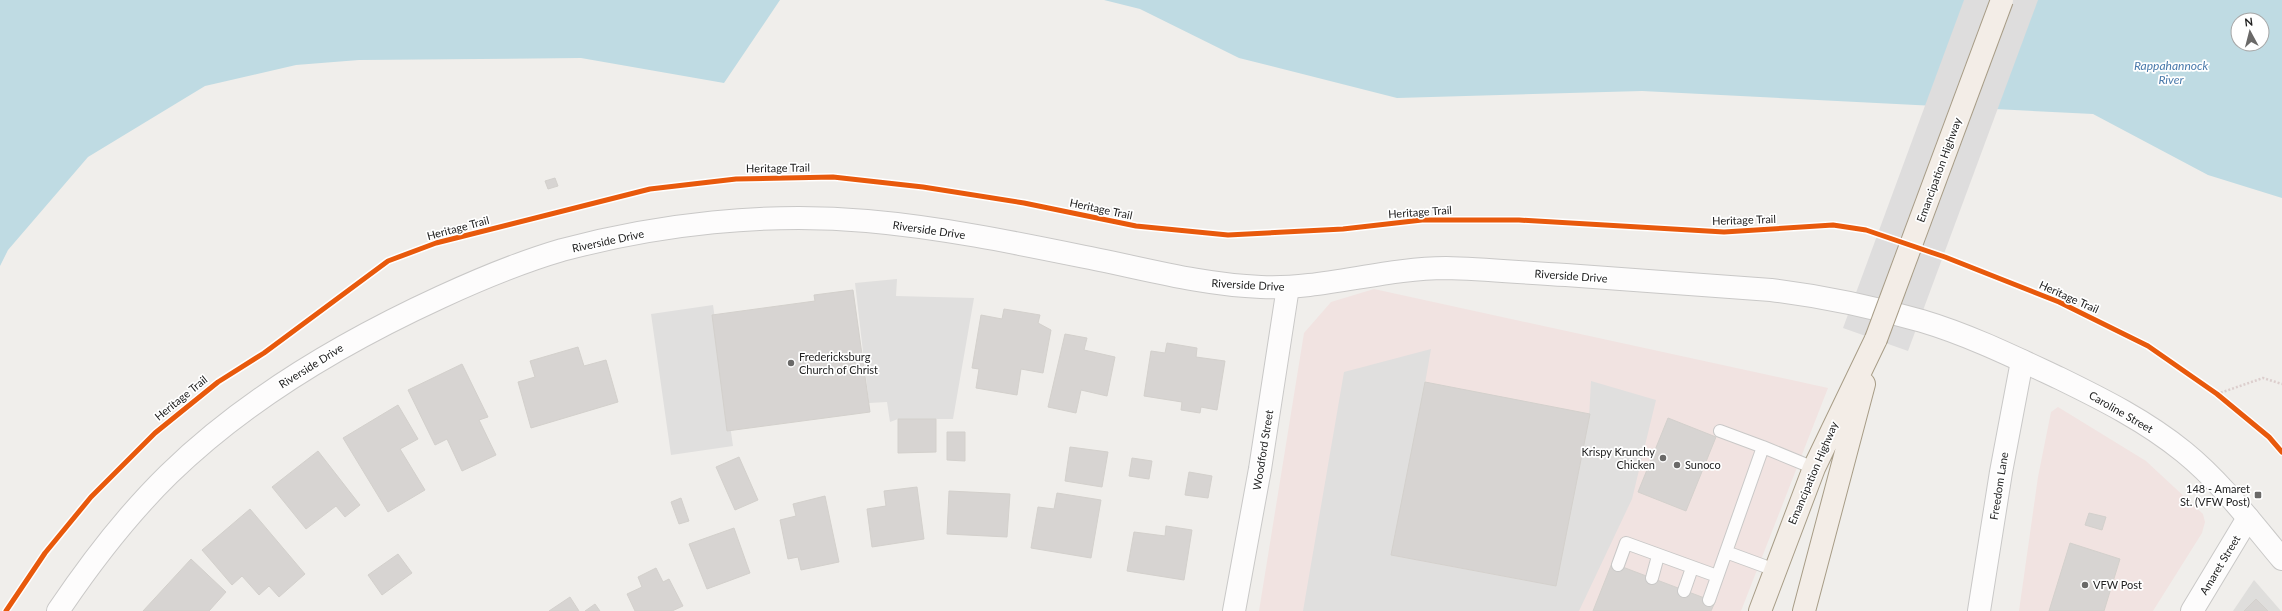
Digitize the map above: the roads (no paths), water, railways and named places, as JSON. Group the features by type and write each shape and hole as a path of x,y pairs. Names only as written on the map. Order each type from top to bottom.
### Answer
{"main road":[{"name":"Emancipation Highway","path":"1760,611 1814,468 1876,339 2002,0"},
{"name":"Emancipation Highway","path":"1804,611 1876,339"}],"street":[{"name":"Riverside Drive","path":"58,611 81,576 123,522 171,473 222,428 284,383 352,341 408,312 484,277 562,251 643,233 716,223 790,218 865,221 1020,244 1205,282 1260,287 1288,287 1372,274 1443,268 1794,292 1922,321"},
{"name":"Woodford Street","path":"1234,611 1260,469 1288,287"},
{"name":"Caroline Street","path":"1922,321 2022,361 2096,396 2142,422 2184,452 2215,480 2282,558"},
{"name":"Freedom Lane","path":"1979,611 2001,472 2022,361"},
{"name":"Amaret Street","path":"2192,611 2248,518"}],"lane":[{"path":"1720,431 1814,468"},
{"path":"1709,600 1763,447"},
{"path":"1618,565 1626,543 1658,556 1717,576"},
{"path":"1726,552 1775,570"},
{"path":"1652,578 1658,556"},
{"path":"1684,591 1692,568"}],"water":[{"path":"0,0 780,0 724,83 581,58 359,60 296,65 205,86 88,157 8,250 0,266"},
{"name":"Rappahannock River","path":"1104,0 2282,0 2282,198 2208,175 2093,114 1642,91 1397,98 1239,58 1140,9"}],"place":[{"name":"Fredericksburg Church of Christ","path":"791,363"},
{"name":"Krispy Krunchy Chicken","path":"1663,458"},
{"name":"Sunoco","path":"1677,465"},
{"name":"148 - Amaret St. (VFW Post)","path":"2258,495"},
{"name":"VFW Post","path":"2085,585"}]}
